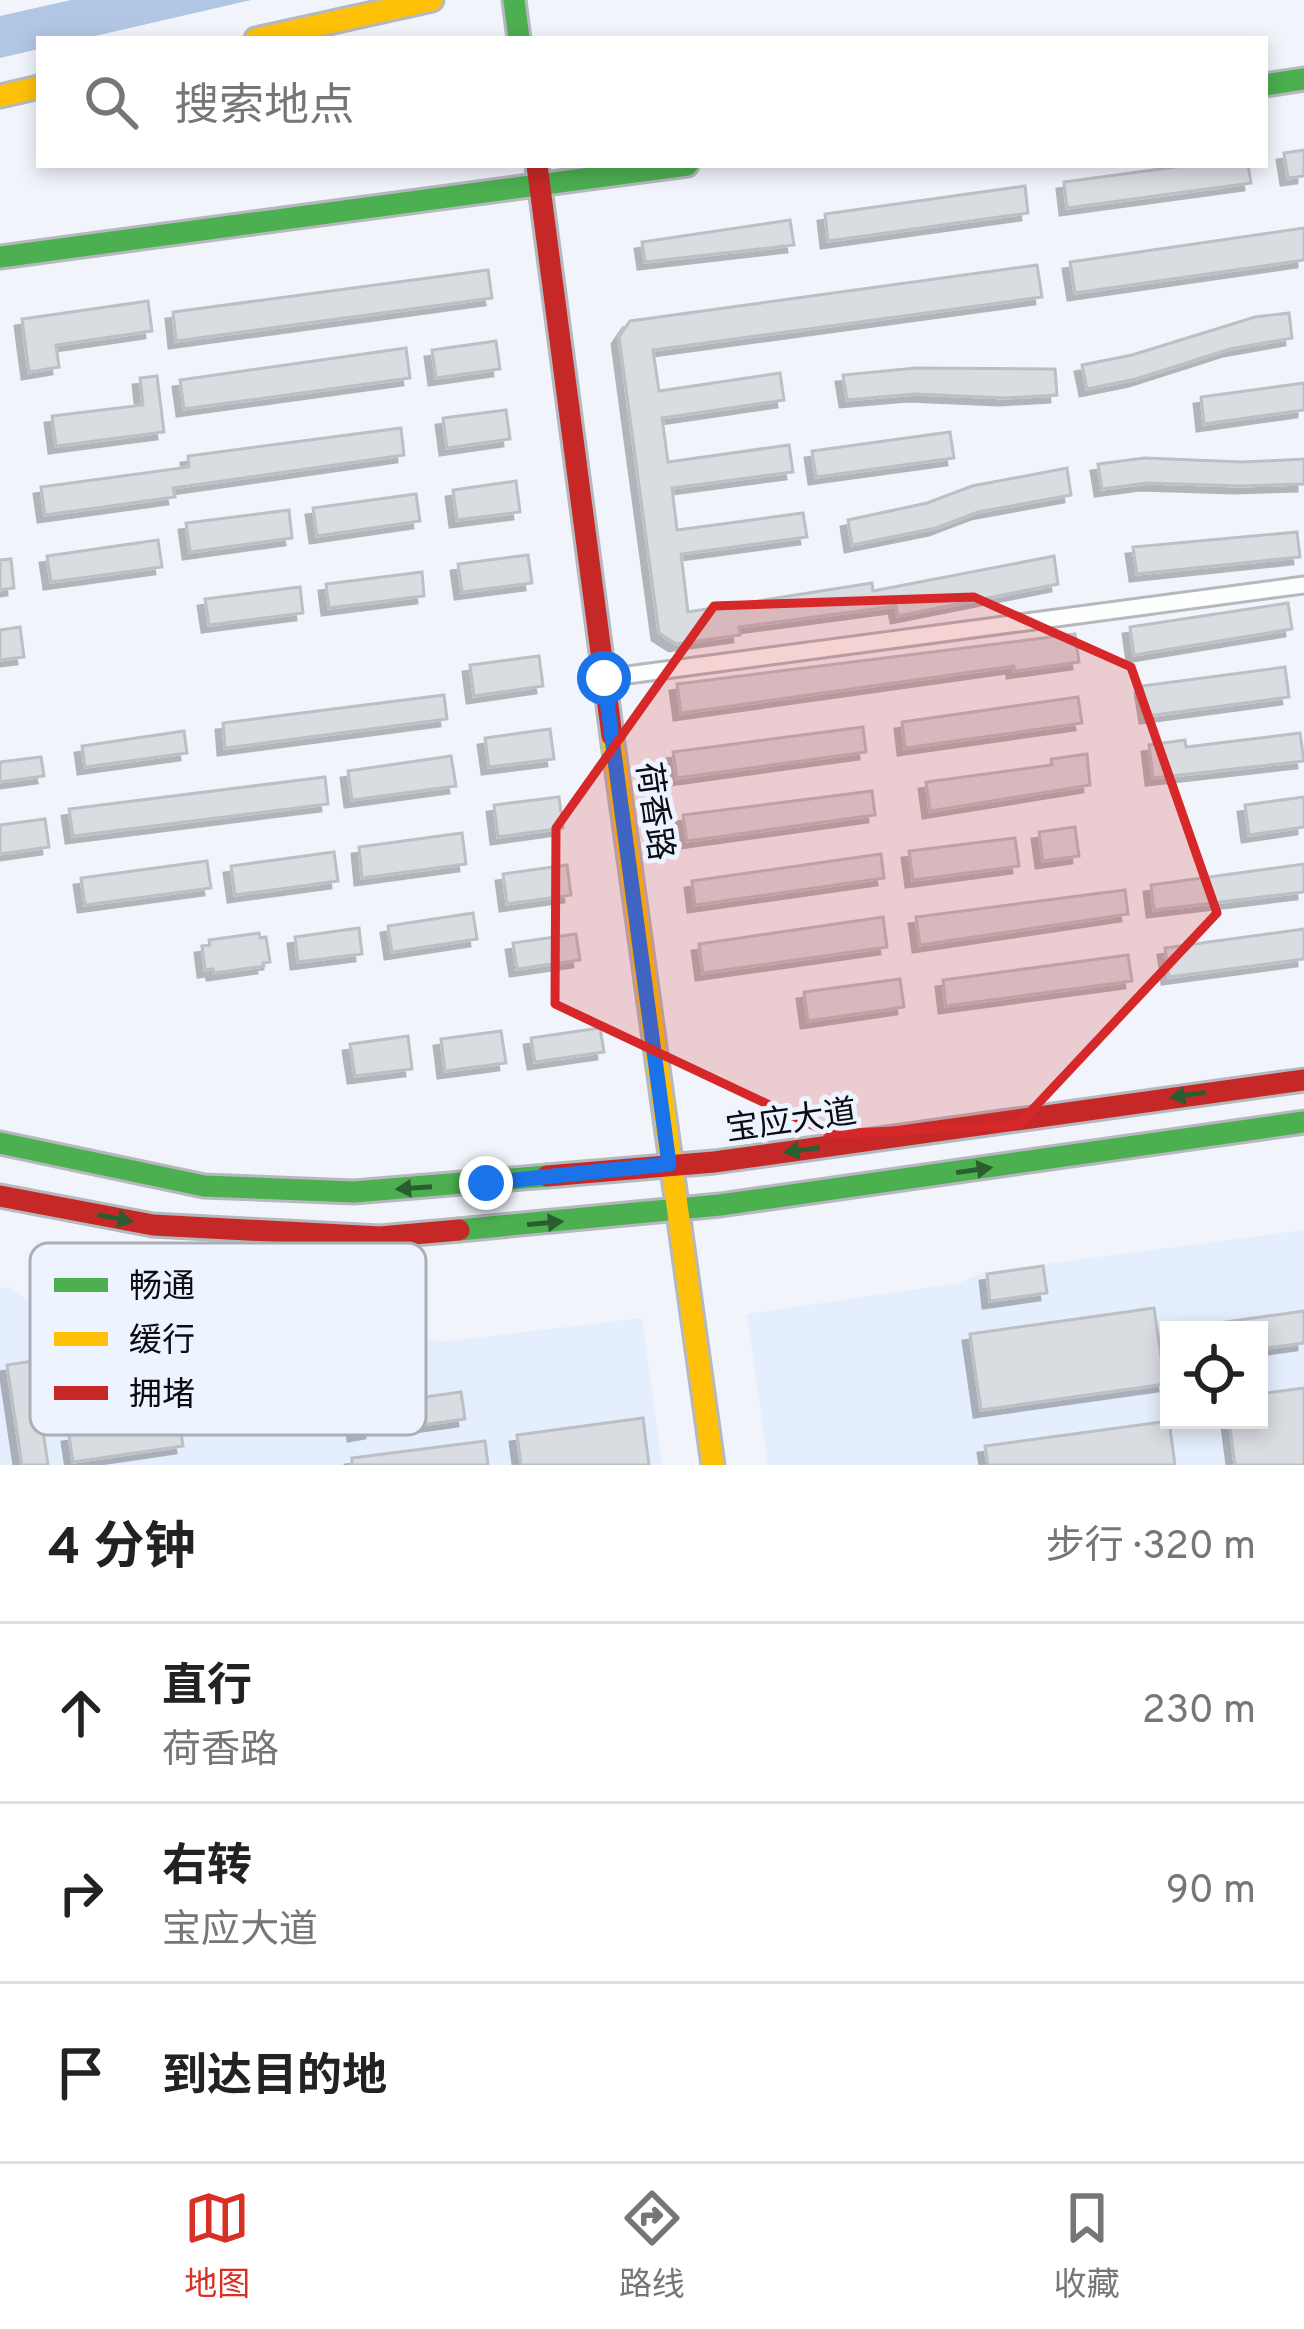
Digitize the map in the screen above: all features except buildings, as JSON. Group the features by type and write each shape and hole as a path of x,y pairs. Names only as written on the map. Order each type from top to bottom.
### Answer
{"main road":[{"path":"270,36 432,0"},
{"path":"514,0 519,36"},
{"path":"1268,85 1304,79"},
{"path":"0,96 36,88"},
{"path":"0,257 538,175 642,168"},
{"name":"荷香路","path":"538,175 713,1465"},
{"name":"宝应大道","path":"0,1143 204,1186 354,1192 714,1162 1304,1079"},
{"path":"0,1196 153,1225 380,1237 679,1209 1304,1122"}],"street":[{"path":"604,678 1304,585"}],"highlighted area":[{"path":"974,597 1131,667 1217,913 1018,1125 831,1134 555,1004 556,828 714,606"}],"shaded area":[{"path":"1304,1230 1304,1465 768,1465 747,1314 959,1283 984,1272"},
{"path":"10,1287 30,1301 30,1435 426,1435 426,1340 642,1318 662,1465 0,1465 0,1288"}],"water":[{"path":"71,0 251,0 95,36 36,36 36,50 0,58 0,16"}],"traffic: fast":[{"path":"514,0 519,36"},
{"path":"1268,85 1304,79"},
{"path":"0,257 665,168"},
{"path":"459,1230 720,1205 1304,1122"},
{"path":"0,1143 204,1186 354,1192 547,1176"}],"traffic: slow":[{"path":"270,36 432,0"},
{"path":"0,96 36,88"},
{"path":"612,736 713,1465"}],"traffic: jam":[{"path":"537,168 612,736"},
{"path":"547,1176 714,1162 1304,1080"},
{"path":"0,1196 153,1225 380,1237 459,1230"}],"route":[{"path":"486,1183 669,1164 604,678"}]}
